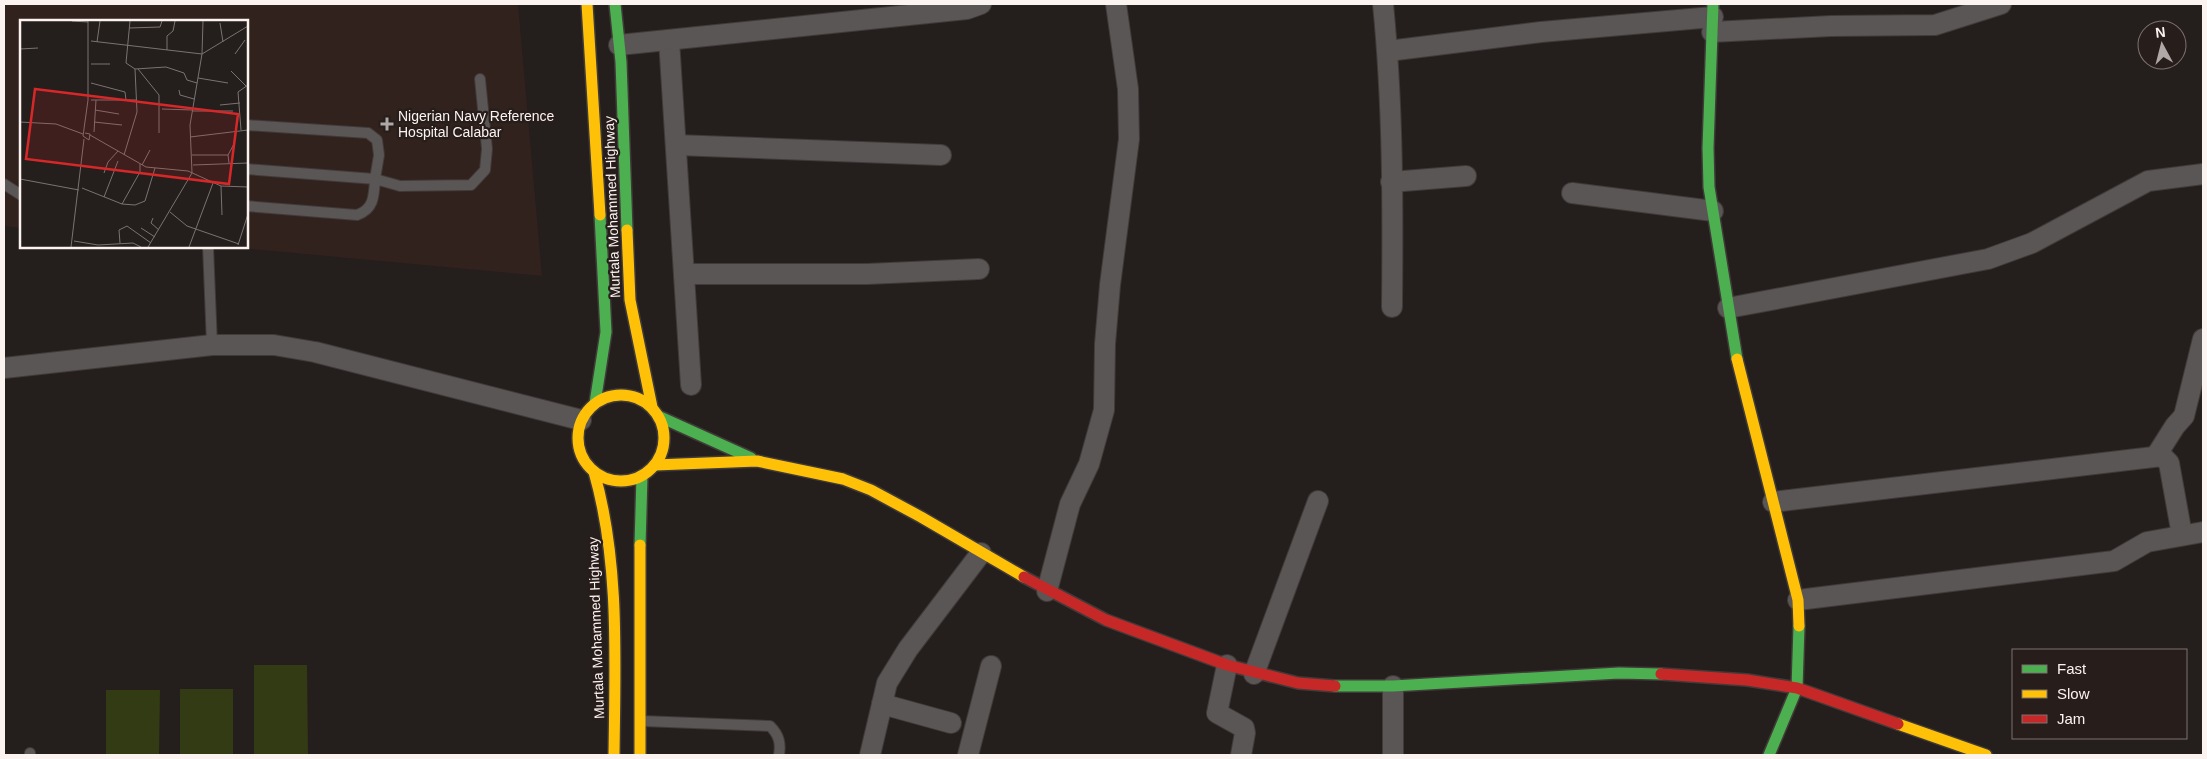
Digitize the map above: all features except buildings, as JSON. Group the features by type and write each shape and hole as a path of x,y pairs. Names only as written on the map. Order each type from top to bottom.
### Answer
{"main road":[{"name":"Murtala Mohammed Highway","path":"587,4 606,306 606,332 595,403"},
{"name":"Murtala Mohammed Highway","path":"615,4 619,45 630,300 655,412"},
{"path":"1713,18 1708,148 1709,187 1734,346 1798,600 1800,638 1797,688 1769,755"},
{"path":"655,412 663,426 664,441 661,456 655,465 642,476 630,480 617,481 605,478 594,472 582,457 578,445 577,432 581,420 595,403 607,397 628,395 641,399 655,412 757,461"},
{"path":"655,465 757,461 816,472 864,488 921,516 1047,591 1106,620 1254,674 1298,683 1352,687 1619,673 1713,676 1797,688 1986,755"},
{"name":"Murtala Mohammed Highway","path":"594,472 604,506 611,554 614,755"},
{"path":"640,755 640,523 642,476"}],"street":[{"path":"619,45 967,9 981,4"},
{"path":"1047,591 1068,511 1089,464 1104,410 1105,344 1110,285 1129,138 1128,89 1116,4"},
{"path":"1383,4 1388,51 1392,307"},
{"path":"1388,51 1542,32 1713,18 1832,26 1935,24 1947,12 2001,4"},
{"path":"669,40 691,385"},
{"path":"676,145 941,155"},
{"path":"1728,308 1988,259 2032,243 2148,181 2203,174"},
{"path":"1391,182 1466,176"},
{"path":"1572,193 1713,211"},
{"path":"684,274 867,274 979,269"},
{"path":"2156,456 2175,426 2184,416 2203,339"},
{"path":"4,368 212,345 274,345 315,352 581,420"},
{"path":"1773,502 2162,456 2170,462 2182,535"},
{"path":"1254,674 1318,501"},
{"path":"1798,600 2114,562 2148,542 2203,532"},
{"path":"870,755 887,683 908,649 981,553"},
{"path":"1227,665 1217,713 1244,728 1245,733 1241,755"},
{"path":"968,755 990,666"},
{"path":"1393,686 1393,755"},
{"path":"882,704 951,723"}],"lane":[{"path":"248,169 375,179 400,186 471,185 484,170 487,149 480,79"},
{"path":"248,125 368,133 378,140 379,155 373,200 366,212 357,215 248,206"},
{"path":"4,184 20,194"},
{"path":"208,248 212,345"},
{"path":"640,721 770,726 777,733 780,745 779,755"}],"shaded area":[{"name":"Nigerian Navy Reference Hospital Calabar","path":"4,4 518,4 542,276 241,248 248,248 248,20 20,20 20,228 4,226"}],"green space":[{"path":"254,665 307,665 308,755 254,755"},
{"path":"180,689 233,689 233,755 180,755"},
{"path":"106,690 160,690 159,755 106,755"}],"traffic: fast":[{"path":"615,4 621,62 627,230"},
{"path":"1713,4 1708,148 1709,187 1737,359"},
{"path":"595,403 606,332 600,215"},
{"path":"658,416 751,458"},
{"path":"640,545 642,476"},
{"path":"1769,755 1797,688 1799,626"},
{"path":"1335,686 1393,686 1619,673 1661,674"}],"traffic: slow":[{"path":"587,4 600,215"},
{"path":"627,230 630,300 652,407"},
{"path":"1737,359 1798,600 1799,626"},
{"path":"613,395 629,395 638,398 652,407 661,421 664,438 661,455 652,469 638,478 629,481 613,481 597,474 585,462 578,446 578,430 585,414 597,402 613,395"},
{"path":"655,465 757,461 843,479 871,490 921,517 1024,577"},
{"path":"594,472 602,506 612,577 615,648 614,755"},
{"path":"640,545 640,755"},
{"path":"1898,724 1986,755"}],"traffic: jam":[{"path":"1024,577 1106,620 1227,665 1298,683 1335,686"},
{"path":"1661,674 1747,680 1797,688 1898,724"}],"place":[{"name":"Nigerian Navy Reference Hospital Calabar","path":"387,124"}]}
